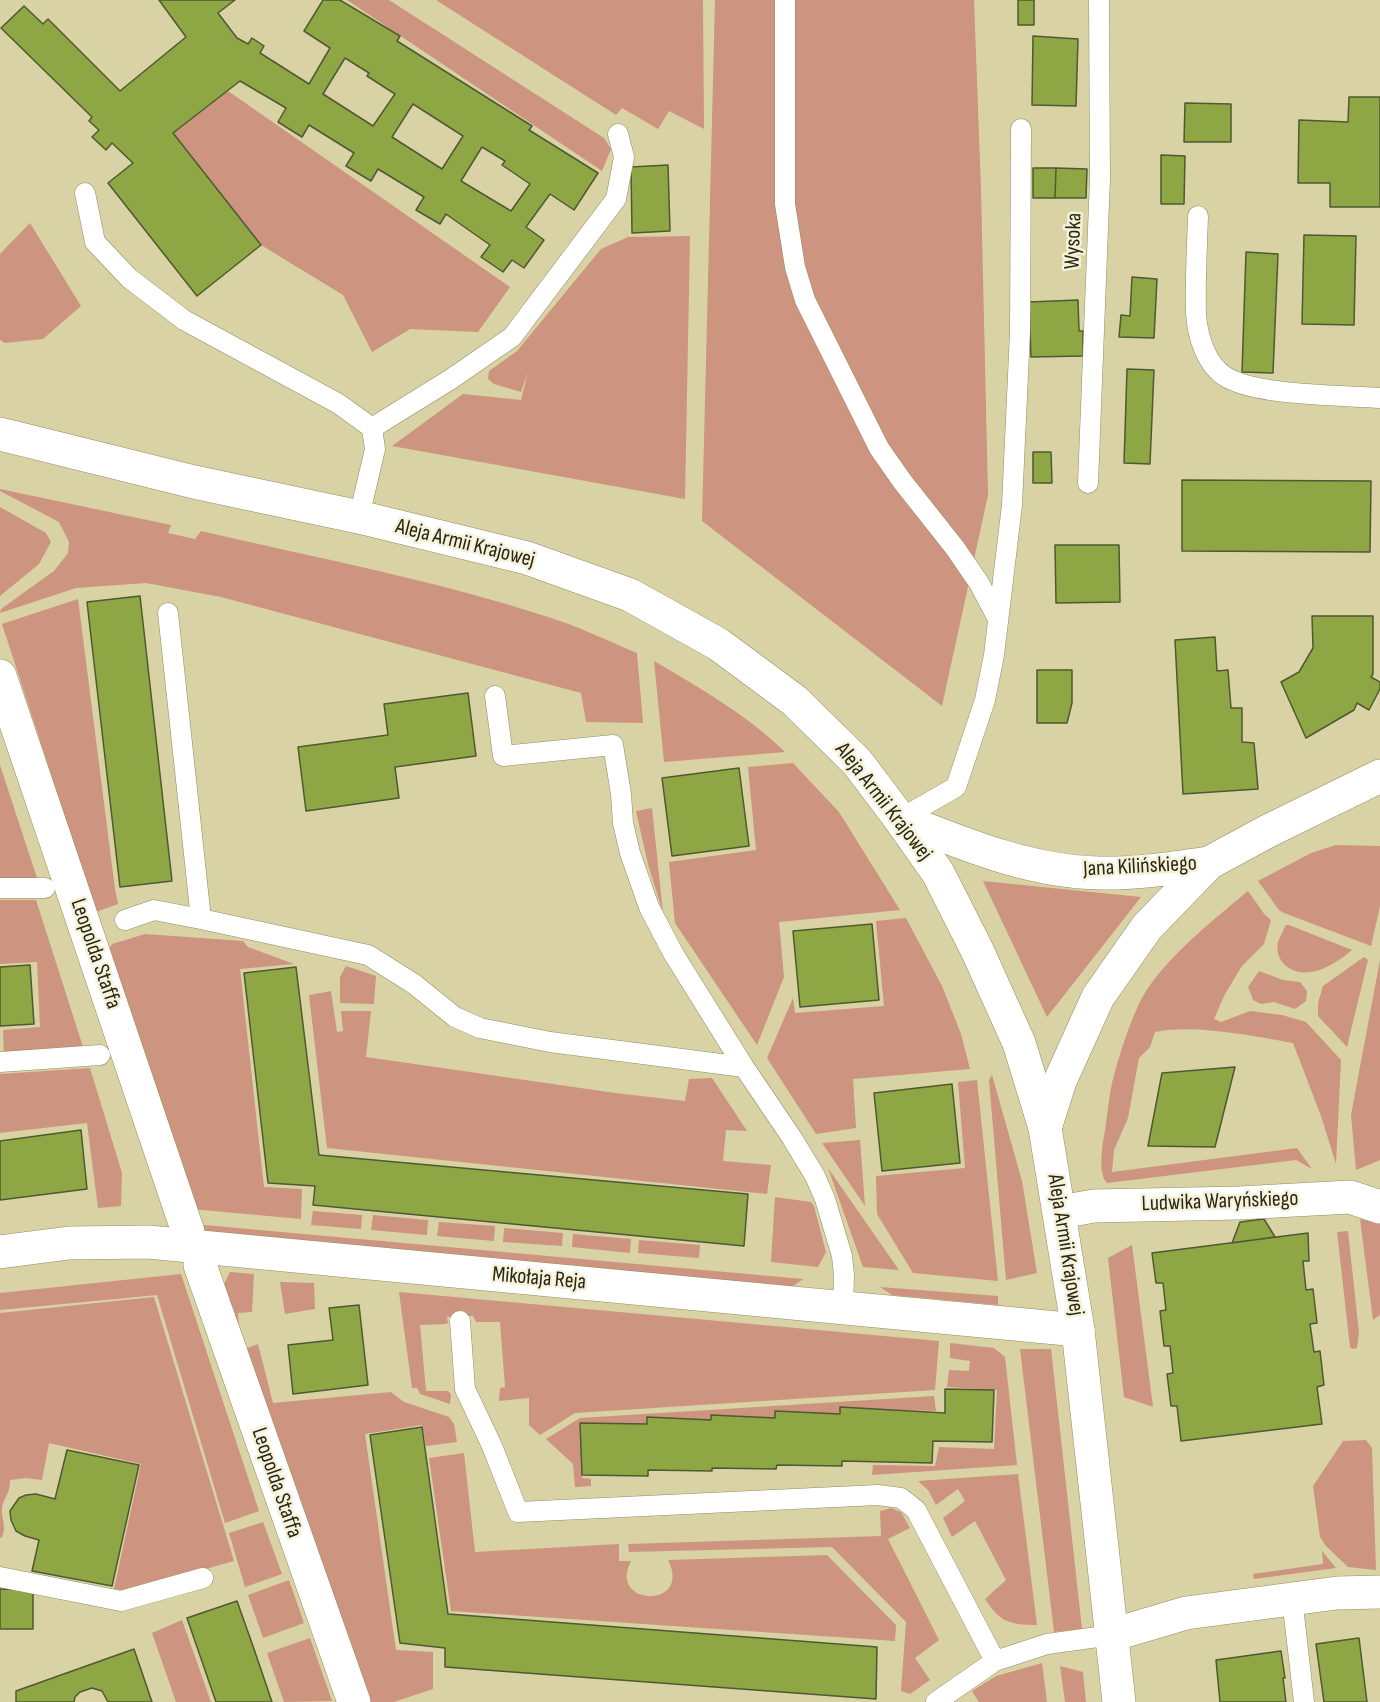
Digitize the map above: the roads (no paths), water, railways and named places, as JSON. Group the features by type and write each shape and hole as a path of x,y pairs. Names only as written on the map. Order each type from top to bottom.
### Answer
{"street":[{"name":"Aleja Armii Krajowej","path":"0,434 194,482 359,517 527,558 630,595 718,644 795,700 857,762 938,873 977,950 1019,1043 1045,1128 1078,1330 1119,1702"},
{"name":"Leopolda Staffa","path":"0,676 188,1232"},
{"name":"Jana Kilińskiego","path":"1045,1128 1060,1081 1098,998 1147,927 1209,863 1380,776"},
{"name":"Jana Kilińskiego","path":"900,819 963,844 1034,866 1098,873 1156,870 1209,863"},
{"name":"Ludwika Waryńskiego","path":"1060,1212 1094,1206 1239,1203 1350,1197 1380,1207"},
{"name":"Mikołaja Reja","path":"0,1252 69,1243 148,1242 1078,1330"},
{"name":"Leopolda Staffa","path":"200,1265 354,1702"},
{"path":"1112,1635 1185,1613 1337,1593 1377,1592"}],"lane":[{"path":"785,0 785,204 795,267 805,300 879,448 955,548 979,583 998,620"},
{"name":"Wysoka","path":"1088,483 1100,178 1099,0"},
{"path":"900,819 956,787 984,700 994,655 1014,477 1020,332 1021,129"},
{"path":"372,428 451,379 512,337 615,199 624,157 618,135"},
{"path":"85,193 95,242 129,278 184,320 339,404 372,428 375,449 359,517"},
{"path":"1198,216 1196,315 1203,347 1209,361 1225,377 1253,387 1380,398"},
{"path":"168,613 201,919"},
{"path":"495,696 503,756 613,745 623,823 630,853 649,907 662,935 744,1067 792,1138 825,1199 844,1264 843,1307"},
{"path":"0,888 45,888"},
{"path":"125,920 154,910 368,955 414,984 455,1017 480,1028 550,1042 744,1067"},
{"path":"0,1062 100,1056"},
{"path":"460,1321 465,1389 492,1446 518,1512 878,1495 901,1498 915,1510 995,1661"},
{"path":"0,1577 121,1601 203,1578"},
{"path":"1292,1598 1304,1702"},
{"path":"936,1702 995,1661 1047,1644 1112,1635"}]}
